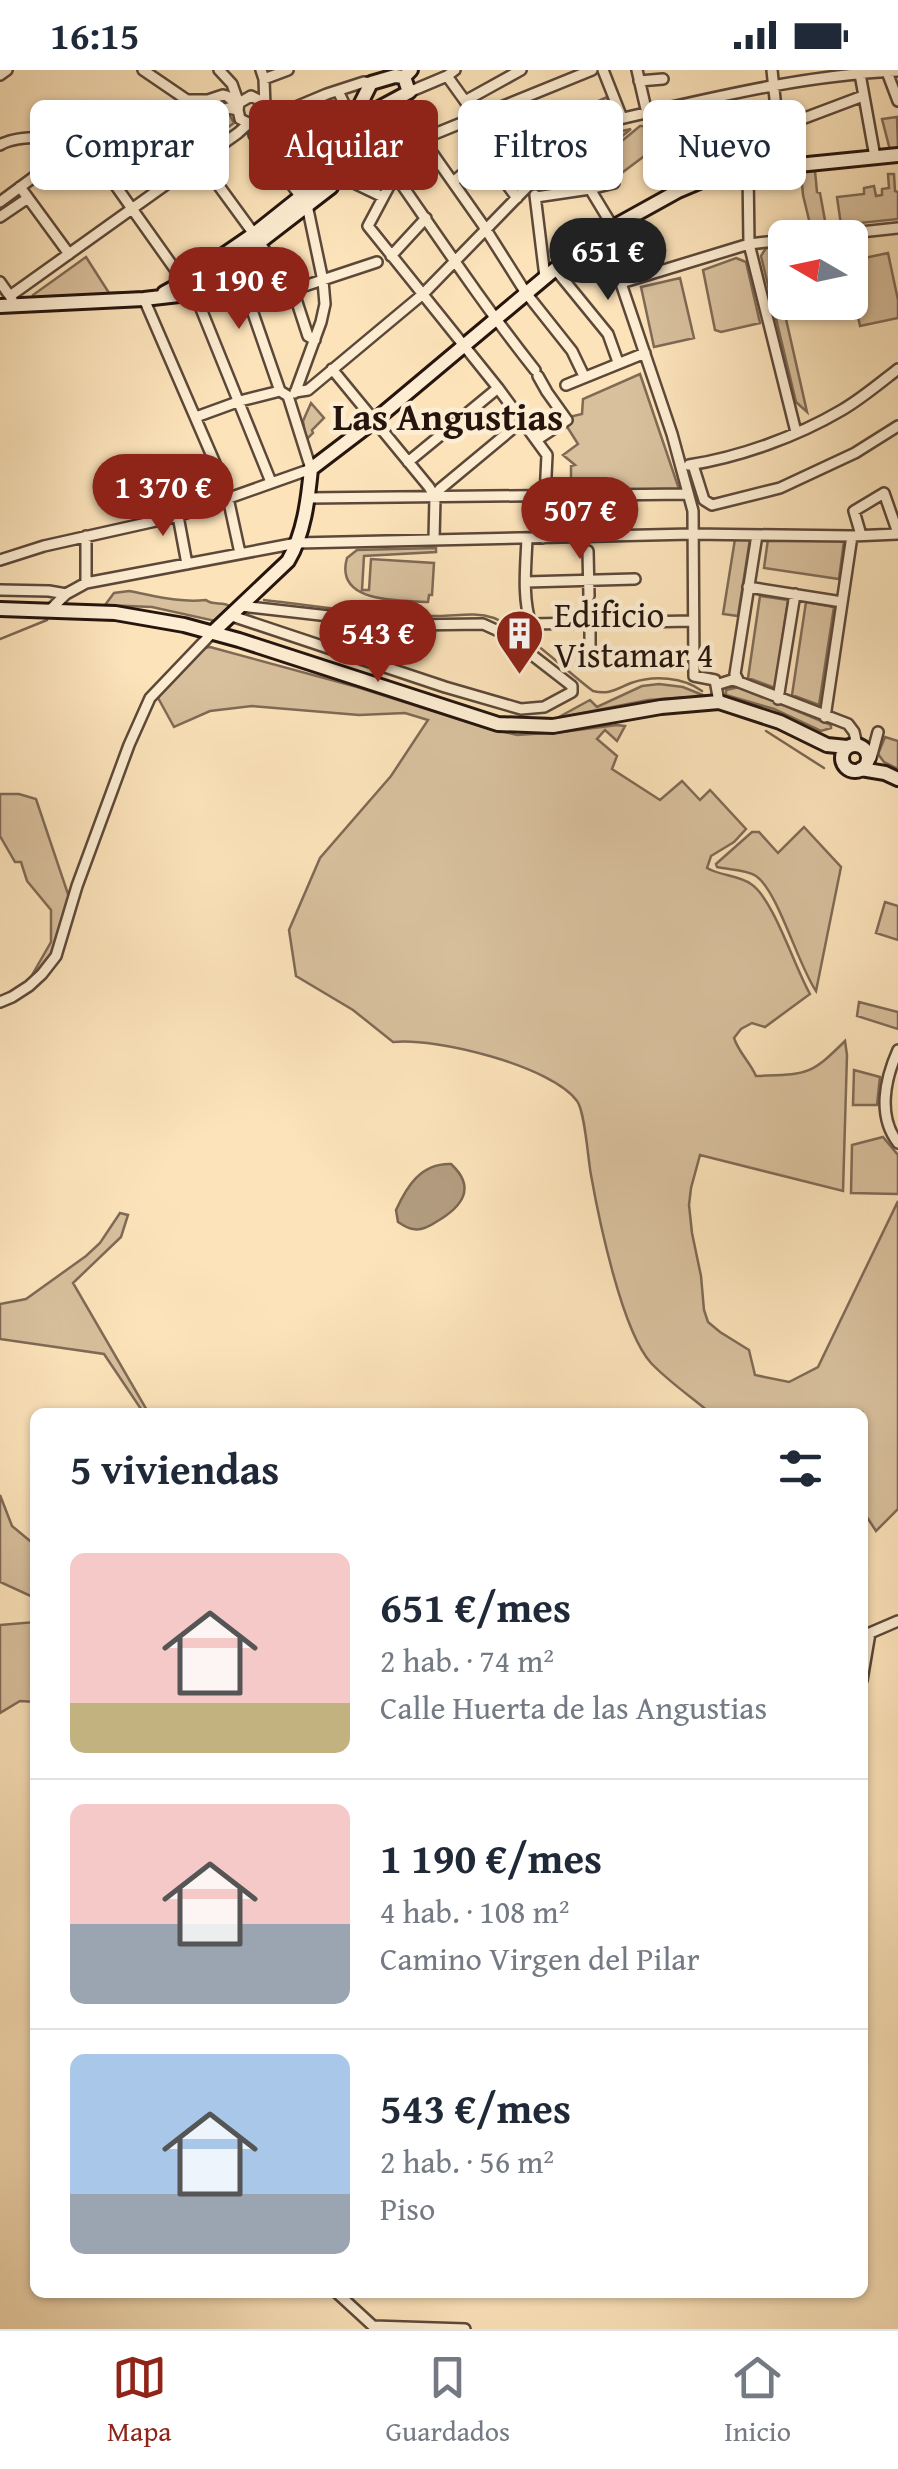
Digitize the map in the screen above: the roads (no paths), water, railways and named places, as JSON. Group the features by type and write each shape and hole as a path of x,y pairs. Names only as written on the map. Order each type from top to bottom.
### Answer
{"street":[{"path":"0,75 7,70"},
{"path":"143,70 187,100 228,96 238,106"},
{"path":"219,70 232,84 240,119 249,123"},
{"path":"263,100 262,74 288,70"},
{"path":"467,100 522,70"},
{"path":"516,100 590,70"},
{"path":"603,70 615,100"},
{"path":"637,70 643,100"},
{"path":"772,70 775,100"},
{"path":"623,118 846,72 893,71 898,102"},
{"path":"394,100 451,73 464,100"},
{"path":"315,100 364,82 408,74 405,100"},
{"path":"860,74 875,157"},
{"path":"638,82 663,79"},
{"path":"362,100 371,83"},
{"path":"338,91 342,100"},
{"path":"229,108 251,96 259,100"},
{"path":"806,117 863,96"},
{"path":"0,145 30,139"},
{"path":"806,165 898,155"},
{"path":"438,162 526,293 572,351 584,376"},
{"path":"452,182 458,177"},
{"path":"0,202 30,180"},
{"path":"20,187 69,254"},
{"path":"118,190 188,285 271,482"},
{"path":"9,303 69,254 159,190"},
{"path":"222,190 293,290 308,336 316,340"},
{"path":"288,393 302,376 325,304 304,202 295,190"},
{"path":"304,202 314,190"},
{"path":"188,285 324,190"},
{"path":"369,190 383,197"},
{"path":"387,190 368,226 547,455 542,538"},
{"path":"406,190 567,420 538,440"},
{"path":"511,190 517,198"},
{"path":"196,417 240,401 308,390 423,294 524,190"},
{"path":"532,190 550,273 608,334 618,362"},
{"path":"536,197 583,190"},
{"path":"590,190 609,230 621,283 693,510 694,676 715,680 719,702"},
{"path":"0,560 44,546 178,516 310,469 374,421 578,250 683,190"},
{"path":"749,190 750,244 796,432"},
{"path":"0,218 28,198"},
{"path":"391,256 426,218"},
{"path":"868,231 898,228"},
{"path":"9,303 144,299 188,285 235,261 256,238"},
{"path":"621,283 768,242"},
{"path":"0,1002 29,986 56,956 77,886 150,698 212,632 288,561 297,543 308,498 310,469 288,393 235,261"},
{"path":"250,304 378,262"},
{"path":"0,282 9,303"},
{"path":"144,299 221,476"},
{"path":"566,385 645,353"},
{"path":"332,369 435,498"},
{"path":"681,466 742,453 796,432 846,408 898,369"},
{"path":"302,376 318,381"},
{"path":"408,462 498,388"},
{"path":"434,539 435,498 440,489 523,420"},
{"path":"693,465 704,500 712,504 780,488 855,453 898,426"},
{"path":"50,610 66,594 86,583 297,543 692,534 857,536 898,534 884,493 854,512 857,536 824,717"},
{"path":"308,498 688,494"},
{"path":"228,498 240,554"},
{"path":"178,516 187,564"},
{"path":"739,682 735,674 756,535"},
{"path":"86,536 86,583"},
{"path":"527,538 526,582 531,624 693,621"},
{"path":"588,551 589,596"},
{"path":"526,582 636,579"},
{"path":"748,588 842,602"},
{"path":"0,590 66,594"},
{"path":"778,698 795,594"},
{"path":"0,609 115,613 212,632 498,724 532,727 586,722 661,707 719,702 780,722 827,744 859,749 891,776"},
{"path":"236,611 232,630 239,640"},
{"path":"236,611 408,625 482,624 504,634 572,686 572,692 544,708 502,705 236,611"},
{"path":"590,623 590,663"},
{"path":"716,685 739,682 848,724 868,760 861,769"},
{"path":"532,727 533,710"},
{"path":"842,762 842,756 859,749 878,730"},
{"path":"827,744 850,770 891,776"},
{"path":"896,1135 884,1092 898,1050"},
{"path":"886,1110 898,1113"},
{"path":"868,1645 870,1633 898,1621"},
{"path":"343,2298 373,2326 465,2329"}],"waterway":[{"path":"264,600 391,614 486,616 519,632 593,691 608,692 640,680 659,678 677,680 702,691"},
{"path":"0,639 47,620"},
{"path":"766,731 824,768"}],"place":[{"name":"Edificio Vistamar 4","path":"519,676"}],"district":[{"name":"Las Angustias","path":"448,416"}]}
